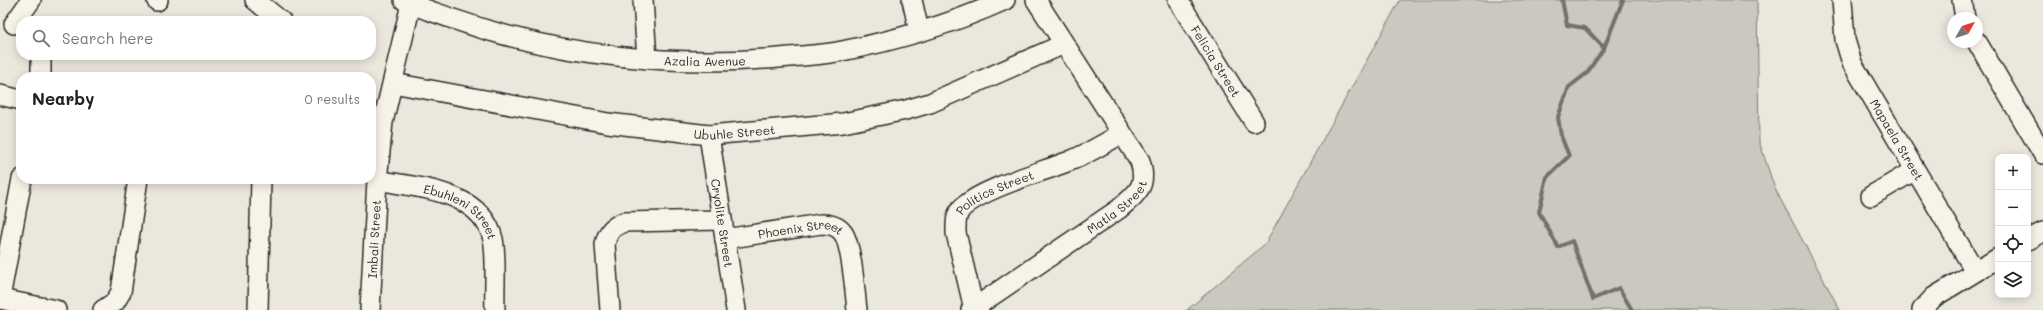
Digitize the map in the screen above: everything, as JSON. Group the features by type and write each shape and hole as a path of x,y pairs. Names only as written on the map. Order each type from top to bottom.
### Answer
{"street":[{"path":"18,16 31,0"},
{"path":"255,0 275,16"},
{"path":"643,0 647,59"},
{"path":"912,0 919,32"},
{"name":"Azalia Avenue","path":"407,2 492,33 566,49 647,59 743,61 834,52 919,32 976,13 1005,0"},
{"name":"Matla Street","path":"973,309 1119,209 1135,195 1142,185 1144,174 1140,162 1036,0"},
{"name":"Felicia Street","path":"1178,0 1254,122"},
{"name":"Mapaela Street","path":"1842,0 1845,40 1852,63 1975,271"},
{"path":"1962,0 1964,12"},
{"name":"Imbali Street","path":"370,310 378,180 377,121 393,83 407,2"},
{"name":"Ubuhle Street","path":"393,83 608,123 709,135 843,123 906,110 930,103 1064,44"},
{"path":"1981,48 2043,154"},
{"path":"41,60 41,72"},
{"path":"0,95 16,99"},
{"name":"Politics Street","path":"973,309 956,233 955,220 961,208 972,200 988,192 1078,157 1121,134"},
{"name":"Cryolite Street","path":"709,135 736,310"},
{"path":"1872,196 1915,170"},
{"name":"Ebuhleni Street","path":"378,180 438,192 464,202 478,211 487,223 493,240 495,310"},
{"path":"21,184 8,302 56,310"},
{"path":"103,310 115,302 121,292 137,184"},
{"path":"258,310 261,184"},
{"path":"610,310 605,244 607,234 614,226 624,222 722,220"},
{"name":"Phoenix Street","path":"725,239 821,224 829,224 837,228 843,233 848,244 857,310"},
{"path":"2031,238 2043,232"},
{"path":"1922,310 1934,297 1995,260"}],"shaded area":[{"path":"1400,0 1757,0 1759,141 1775,189 1840,310 1187,310 1265,244"}],"waterway":[{"path":"1562,0 1567,25 1585,28 1604,48"},
{"path":"1623,0 1604,48 1587,73 1569,87 1558,117 1561,136 1569,156 1547,177 1539,212 1558,247 1572,241 1593,299 1619,288 1632,310"}]}
